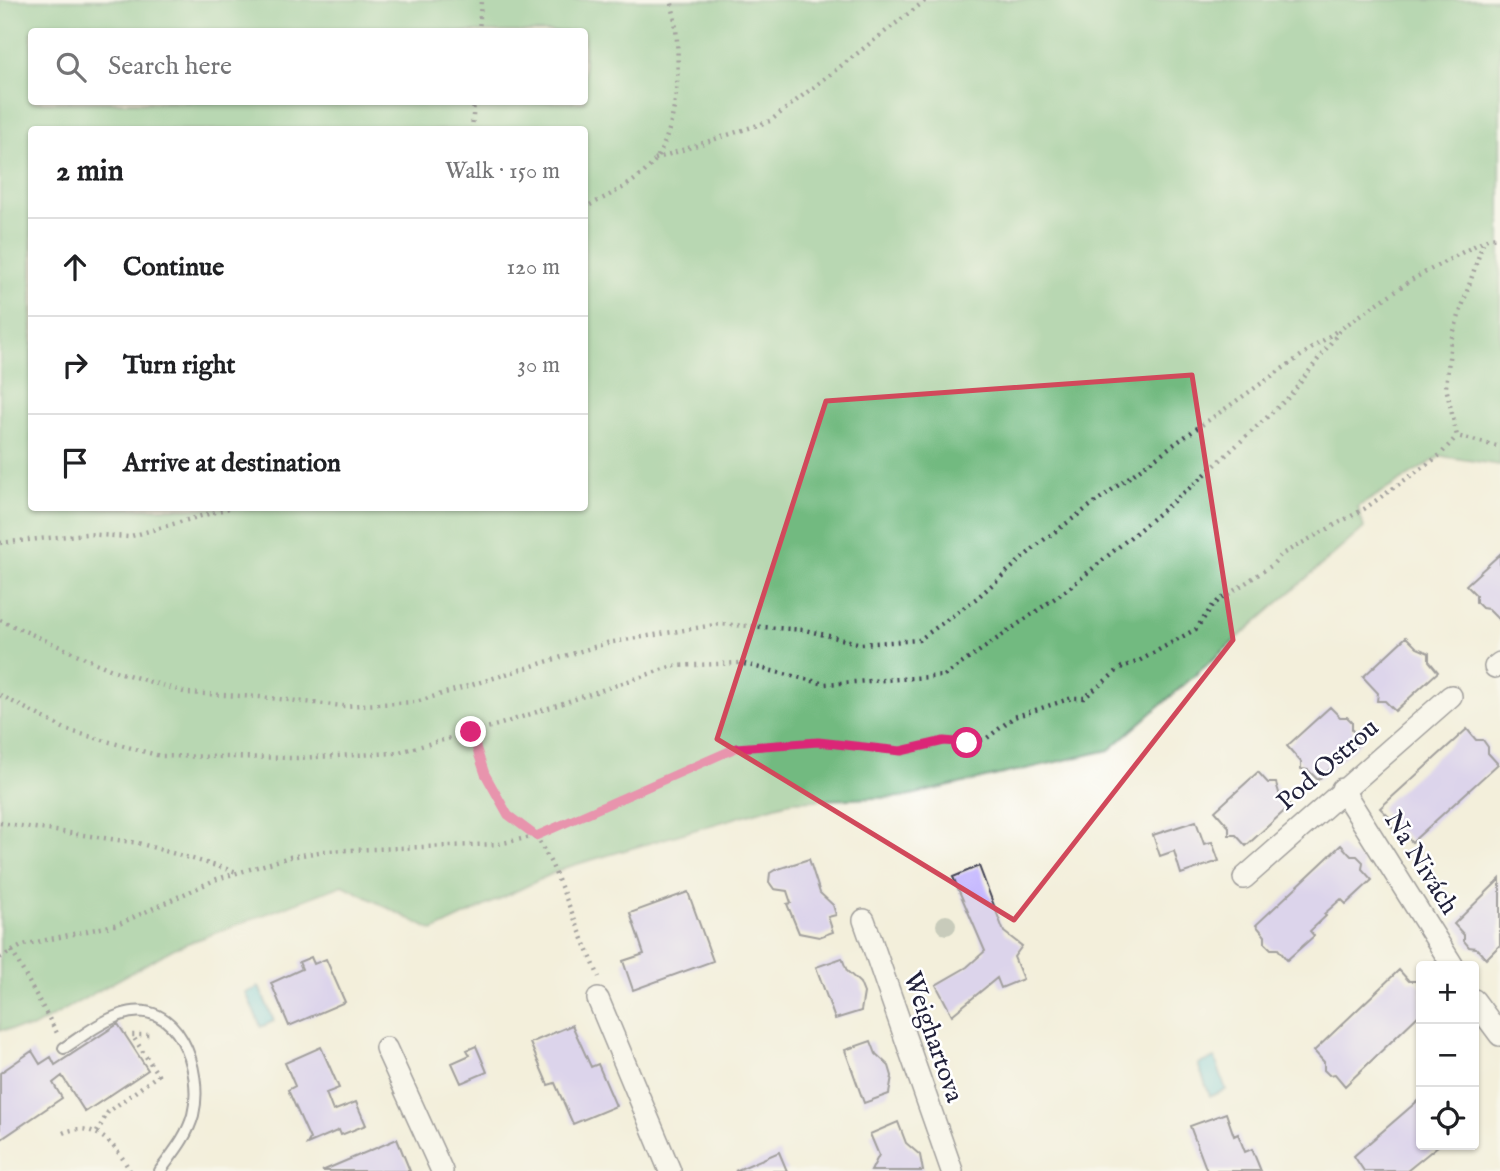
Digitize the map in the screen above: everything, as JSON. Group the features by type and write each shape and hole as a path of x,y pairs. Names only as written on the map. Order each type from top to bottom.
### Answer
{"street":[{"name":"Pod Ostrou","path":"1244,878 1342,789 1451,696"},
{"name":"Na Nivách","path":"1342,789 1450,961"},
{"name":"Weighartova","path":"864,920 952,1171"},
{"path":"598,999 670,1171"},
{"path":"1479,1007 1500,1035"},
{"path":"386,1048 442,1171"}],"lane":[{"path":"64,1048 121,1014 143,1012 177,1031 190,1052 196,1087 193,1115 184,1137 160,1171"}],"path":[{"path":"479,28 481,0"},
{"path":"588,206 631,183 655,159 675,112 677,73 671,0"},
{"path":"655,159 770,121 926,0"},
{"path":"472,126 474,105"},
{"path":"0,620 112,670 187,693 260,696 343,706 416,702 607,643 720,624 805,629 861,644 919,640 977,598 1041,542 1151,461 1411,280 1483,242 1500,237"},
{"path":"1457,436 1446,387 1451,340 1483,242"},
{"path":"0,695 67,730 160,756 296,758 396,753 471,732 673,666 740,663 825,684 944,676 1068,589 1199,480 1290,396 1342,328"},
{"path":"1457,436 1500,447"},
{"path":"0,958 23,945 119,923 237,873 325,850 498,844 536,836 736,748 818,742 901,751 944,741 967,743 986,739 1014,717 1072,698 1084,698 1122,667 1137,662 1196,629 1214,604 1271,566 1282,554 1364,509 1440,455 1457,436"},
{"path":"0,543 86,534 128,537 219,511"},
{"path":"471,732 485,774 508,815 536,836 599,975 598,999"},
{"path":"0,823 138,843 237,873"},
{"path":"12,951 64,1048"},
{"path":"97,1132 108,1112 158,1075 132,1035 149,1034 190,1052"},
{"path":"63,1133 73,1129 97,1132 120,1151 130,1171"}],"highlighted area":[{"path":"1192,375 1233,640 1014,920 717,739 826,401"}],"green space":[{"path":"0,0 1500,0 1500,465 1441,456 1358,507 1364,528 1109,750 902,797 793,801 564,868 433,931 343,885 175,948 32,1028 0,1030"}],"water":[{"path":"259,987 274,1021 261,1027 246,993"},
{"path":"1215,1058 1226,1090 1210,1096 1198,1064"}],"building":[{"path":"1500,554 1498,619 1476,602 1476,595 1466,585"},
{"path":"1406,637 1417,648 1429,653 1429,661 1438,672 1395,711 1385,701 1377,701 1378,693 1363,677"},
{"path":"1330,707 1340,717 1347,717 1352,722 1352,730 1362,741 1318,780 1308,770 1301,769 1301,762 1287,746"},
{"path":"1467,729 1476,740 1483,740 1488,747 1488,753 1498,764 1412,842 1402,832 1395,831 1390,825 1390,818 1380,808"},
{"path":"1258,772 1268,783 1276,783 1280,796 1290,806 1246,846 1236,835 1229,835 1229,827 1215,811"},
{"path":"1196,821 1204,844 1212,842 1219,861 1181,874 1174,851 1160,856 1153,835"},
{"path":"1341,845 1351,856 1357,856 1363,862 1362,869 1372,880 1346,904 1341,899 1324,914 1326,916 1310,931 1314,936 1287,960 1278,949 1271,949 1265,943 1265,936 1256,925"},
{"path":"809,859 820,893 833,905 836,915 828,917 833,932 819,937 799,933 787,904 791,903 787,891 774,889 769,882 770,873 775,870"},
{"path":"979,866 1004,932 1022,946 1014,957 1023,979 1001,988 997,978 952,1015 936,985 967,967 985,951 953,877"},
{"path":"1500,879 1500,945 1486,959 1476,948 1469,947 1464,941 1464,935 1454,924"},
{"path":"688,892 713,961 633,990 623,961 644,954 630,913"},
{"path":"311,957 314,964 326,959 345,1002 289,1026 271,983 302,969 299,962"},
{"path":"842,958 847,971 860,983 864,993 861,1011 835,1019 816,967"},
{"path":"1399,970 1409,981 1416,981 1416,1018 1345,1086 1335,1074 1329,1075 1324,1070 1324,1062 1314,1051"},
{"path":"118,1024 148,1070 85,1112 62,1076 53,1083 62,1098 0,1140 0,1073 32,1051 40,1064 51,1057 55,1065"},
{"path":"572,1025 591,1067 598,1064 616,1106 573,1124 555,1083 548,1085 530,1043"},
{"path":"871,1041 876,1054 889,1066 892,1076 889,1094 864,1103 845,1050"},
{"path":"476,1046 487,1072 461,1083 452,1063 470,1055 467,1050"},
{"path":"321,1047 339,1088 326,1093 333,1111 356,1102 366,1125 341,1135 339,1130 307,1144 310,1139 288,1090 295,1086 285,1063"},
{"path":"1416,1102 1416,1150 1433,1150 1407,1171 1364,1171 1354,1156"},
{"path":"1226,1113 1234,1136 1238,1134 1245,1152 1252,1149 1261,1171 1207,1171 1190,1126"},
{"path":"898,1122 906,1143 920,1155 923,1171 871,1171 879,1155 870,1134"},
{"path":"397,1139 410,1171 322,1171"},
{"path":"779,1152 787,1171 735,1171"}],"route":[{"path":"471,732 485,774 508,815 536,836 626,799 666,776 696,767 709,757 736,748 818,742 901,751 944,741 967,743"}]}
